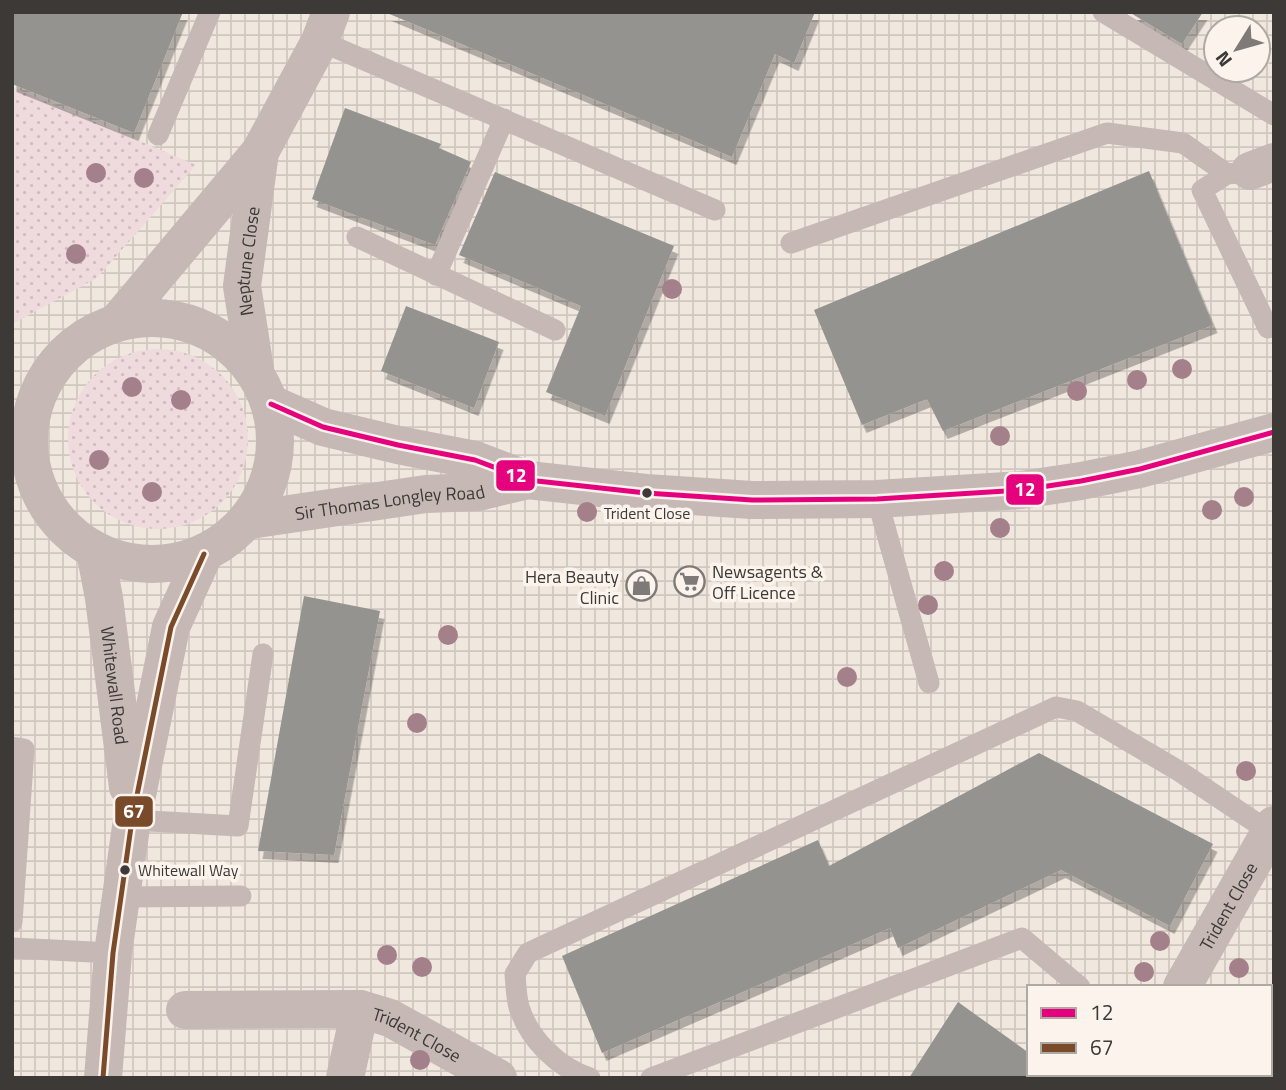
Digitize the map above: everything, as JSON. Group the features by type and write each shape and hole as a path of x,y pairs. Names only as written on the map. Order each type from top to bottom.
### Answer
{"street":[{"name":"Neptune Close","path":"119,320 260,152 325,27"},
{"name":"Neptune Close","path":"260,152 242,286 263,387"},
{"path":"157,316 195,323 228,342 263,387 276,447 267,488 249,520 226,541 204,554 168,564 130,563 95,551 69,533 23,478 30,414 41,383 64,360 87,334 119,320 157,316"},
{"path":"12,376 64,360"},
{"name":"Sir Thomas Longley Road","path":"263,387 323,427 475,460 528,480 646,493 752,500 877,499 1010,491 1080,481 1171,462 1274,432"},
{"name":"Sir Thomas Longley Road","path":"249,520 426,494 478,492 528,480"},
{"name":"Whitewall Road","path":"95,551 113,660 132,820"},
{"name":"Whitewall Road","path":"103,1078 113,953 132,820 171,627 204,554"},
{"name":"Trident Close","path":"1183,985 1272,828"},
{"path":"185,1010 360,1009"},
{"name":"Trident Close","path":"345,1078 360,1009 390,1018 498,1078"}],"lane":[{"path":"158,135 210,12"},
{"path":"1103,12 1274,115"},
{"path":"325,27 503,120 715,210"},
{"path":"436,275 503,120"},
{"path":"791,243 1107,134 1183,144 1250,169"},
{"path":"1250,169 1202,190 1268,328"},
{"path":"357,237 555,330"},
{"path":"877,499 929,682"},
{"path":"132,820 238,826 263,654"},
{"path":"590,1078 554,1060 533,1035 520,1007 514,974 527,953 1056,707 1077,711 1272,828"},
{"path":"12,747 24,749 12,922"},
{"path":"121,897 241,896"},
{"path":"652,1078 1022,938 1078,985"},
{"path":"12,948 113,953"}],"shaded area":[{"path":"12,12 1274,12 1274,1078 12,1078"},
{"path":"12,87 196,165 97,278 12,324"},
{"path":"158,349 176,350 193,356 222,375 241,404 247,421 247,457 241,474 222,503 193,522 176,528 158,529 140,528 123,522 94,503 75,474 69,457 68,439 69,421 75,404 94,375 123,356 140,350"}],"building":[{"path":"12,12 183,12 134,133 12,84"},
{"path":"815,12 794,63 775,54 732,157 387,13"},
{"path":"1129,12 1203,12 1182,44"},
{"path":"345,108 441,144 439,148 471,162 435,245 312,199"},
{"path":"1149,171 1213,325 943,431 927,399 862,425 814,310"},
{"path":"495,172 674,246 605,416 546,392 581,306 459,255"},
{"path":"406,306 499,342 474,408 381,371"},
{"path":"304,596 380,611 334,855 258,851"},
{"path":"1039,753 1213,844 1170,926 1061,870 898,948 890,928 602,1053 562,956 818,840 829,866"},
{"path":"958,1002 1027,1052 1029,1078 909,1078"}],"transit line":[{"name":"12","path":"271,404 323,427 475,460 528,480 646,493 752,500 877,499 1021,490 1140,469 1274,432"},
{"name":"67","path":"103,1078 113,953 132,820 171,627 204,554"}],"place":[{"name":"Trident Close","path":"647,493"},
{"name":"Newsagents & Off Licence","path":"689,581"},
{"name":"Hera Beauty Clinic","path":"642,586"},
{"name":"Whitewall Way","path":"125,870"}]}
